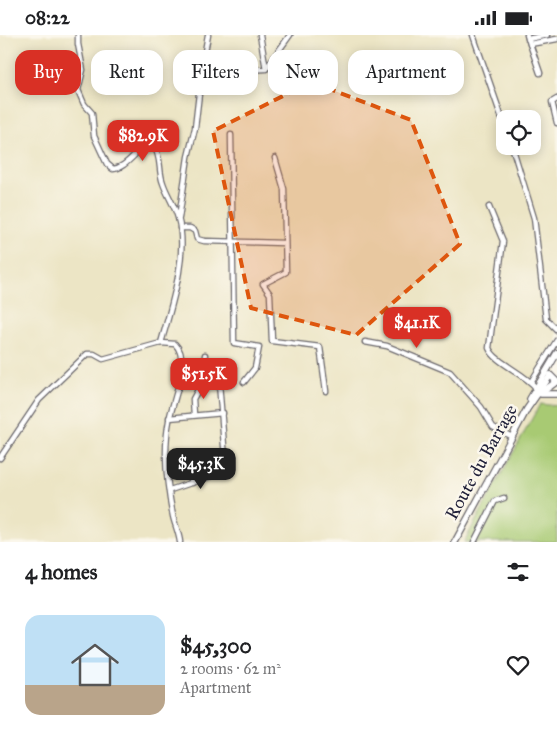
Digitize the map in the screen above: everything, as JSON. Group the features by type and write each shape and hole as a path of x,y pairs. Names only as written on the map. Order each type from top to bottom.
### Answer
{"main road":[{"path":"536,393 557,353"},
{"name":"Route du Barrage","path":"455,542 536,393 550,376 550,371 556,363 557,357"},
{"path":"550,376 556,382"},
{"name":"Route du Barrage","path":"536,393 556,382"},
{"path":"536,393 557,394"}],"street":[{"path":"78,35 83,70 78,90 82,100 92,113 93,133 105,159 110,167 116,169 146,146 154,146 160,161 163,184 179,219"},
{"path":"205,50 208,35"},
{"path":"260,35 267,67"},
{"path":"258,70 267,67 290,35"},
{"path":"473,35 499,110"},
{"path":"528,39 547,35 548,41"},
{"path":"528,39 548,41 557,39"},
{"path":"528,39 540,73"},
{"path":"162,343 181,249 179,219 188,157 195,128 199,95"},
{"path":"557,99 552,101 551,105 557,123"},
{"path":"231,135 234,343 259,347 255,368 244,382"},
{"path":"515,155 534,218 546,319 557,330"},
{"path":"275,158 284,189 286,272 263,283 270,294 272,341 320,347 326,391"},
{"path":"489,207 503,241 491,320 489,348 492,355 531,382 536,393"},
{"path":"180,228 190,228 195,231 197,239 204,241 284,243"},
{"path":"531,382 557,340"},
{"path":"0,458 39,400 87,354 94,354 103,359 162,343 174,344 178,349 182,369 169,418 166,447 170,490 180,542"},
{"path":"365,343 390,347 450,372 481,407 493,427 512,437"},
{"path":"194,415 193,399 203,383 205,355"},
{"path":"170,490 226,471 223,413 219,383 180,381"},
{"path":"169,418 223,413"},
{"path":"192,483 187,461 203,456"},
{"path":"474,542 495,501 504,498"}],"highlighted area":[{"path":"311,82 411,120 460,244 356,335 251,308 213,131"}],"green space":[{"path":"540,404 557,406 557,542 464,542"}]}
